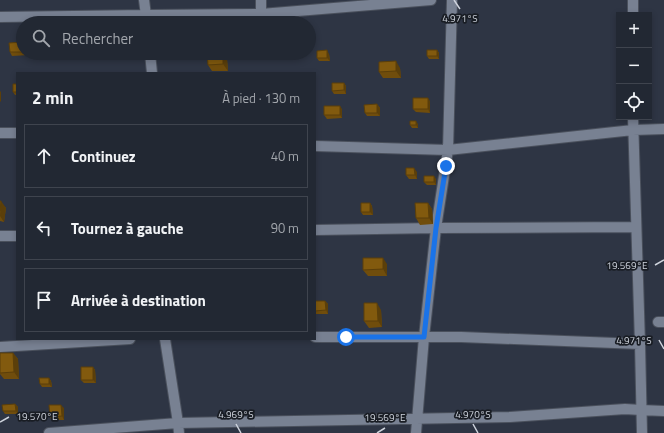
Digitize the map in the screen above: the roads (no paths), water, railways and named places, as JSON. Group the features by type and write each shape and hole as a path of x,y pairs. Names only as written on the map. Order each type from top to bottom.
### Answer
{"street":[{"path":"144,0 147,16"},
{"path":"261,0 261,14"},
{"path":"215,16 261,14 431,0"},
{"path":"416,433 424,337 436,228 448,150 452,0"},
{"path":"633,0 633,12"},
{"path":"0,17 16,17"},
{"path":"151,60 152,72"},
{"path":"633,120 642,433"},
{"path":"316,146 448,150 633,130 664,130"},
{"path":"0,132 16,133"},
{"path":"316,230 436,228 636,228"},
{"path":"0,236 16,236"},
{"path":"316,337 461,337 640,344"},
{"path":"0,347 114,340"},
{"path":"165,340 179,428"},
{"path":"49,433 417,418 510,417 625,409 664,411"}]}
